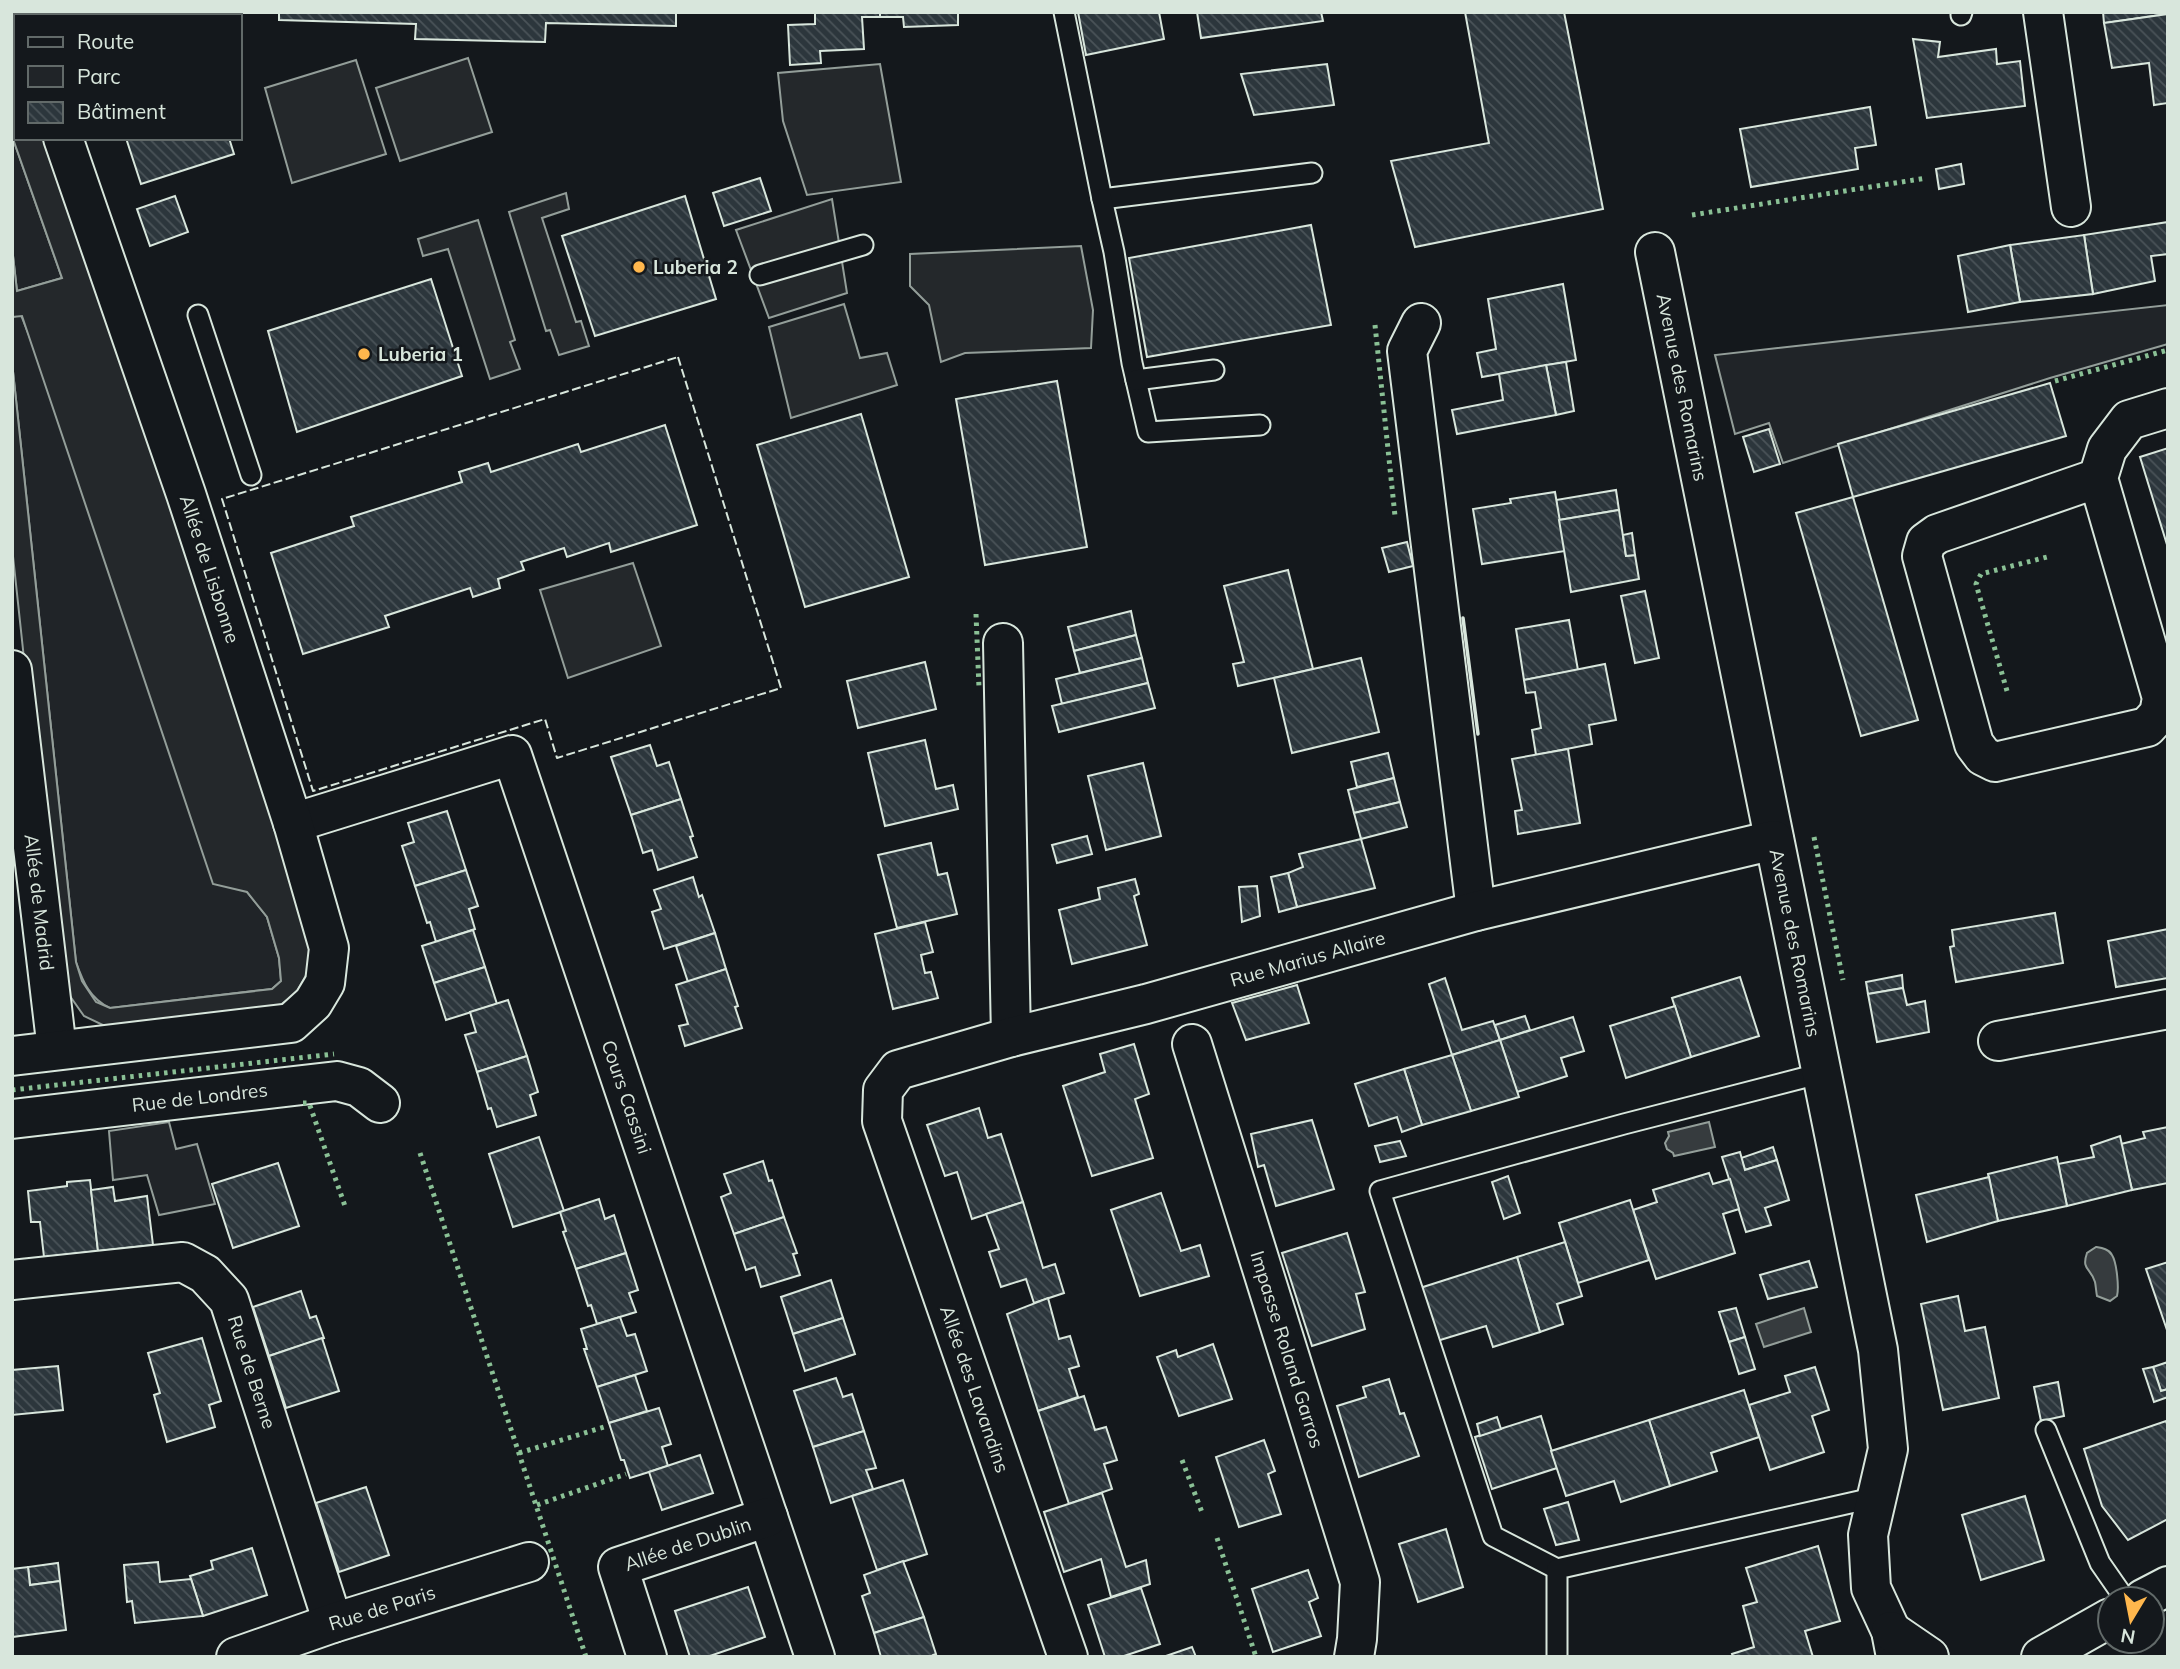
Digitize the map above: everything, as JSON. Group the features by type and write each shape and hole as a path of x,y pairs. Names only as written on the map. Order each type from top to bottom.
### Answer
{"street":[{"path":"2043,12 2071,207"},
{"name":"Allée de Lisbonne","path":"57,1050 291,1023 313,1003 325,983 329,948 293,823 186,495 65,140"},
{"name":"Avenue des Romarins","path":"1656,252 1878,1350 1888,1449 1868,1535 1871,1588 1894,1644 1929,1657"},
{"path":"1421,323 1407,351 1476,911"},
{"path":"2098,478 1937,534 1926,542 1922,556 1974,744 1983,756 1995,762 2158,731 2162,698 2098,478 2107,449 2129,420 2168,408"},
{"path":"1003,643 1011,1037"},
{"name":"Allée de Madrid","path":"12,670 57,1050"},
{"name":"Cours Cassini","path":"293,823 512,754 815,1657"},
{"name":"Rue Marius Allaire","path":"882,1121 883,1090 898,1070 1011,1037 1146,1004 1476,911 1774,840"},
{"path":"1997,1041 2168,1009"},
{"name":"Impasse Roland Garros","path":"1192,1044 1360,1582 1357,1639 1353,1657"},
{"path":"12,1056 57,1050"},
{"name":"Rue de Londres","path":"12,1119 337,1081 359,1087 380,1103"},
{"name":"Allée des Lavandins","path":"882,1121 1068,1657"},
{"name":"Rue de Berne","path":"12,1280 183,1262 205,1274 229,1300 333,1623"},
{"name":"Allée de Dublin","path":"647,1657 618,1567 768,1517"},
{"name":"Rue de Paris","path":"236,1657 333,1623 529,1562"},
{"path":"2041,1657 2096,1626"}],"lane":[{"path":"1064,12 1148,432 1260,425"},
{"path":"1102,200 1312,173"},
{"path":"760,275 863,245"},
{"path":"198,314 251,475"},
{"path":"1136,380 1214,370"},
{"path":"1822,1073 1380,1191 1493,1536 1557,1569 1877,1497"},
{"path":"2046,1430 2100,1563 2115,1585"},
{"path":"1557,1569 1557,1657"}],"green space":[{"path":"12,136 62,278 17,291 12,247"},
{"path":"2168,305 2168,344 2050,378 1783,463 1769,423 1735,434 1715,355"},
{"path":"21,315 247,892 267,917 279,958 281,981 272,989 110,1008 92,995 76,962 12,362 12,317"},
{"path":"169,1122 176,1149 197,1144 215,1204 159,1215 147,1175 113,1180 109,1131"}],"shaded area":[{"path":"12,31 14,140 53,140 316,940 309,970 296,993 279,1006 107,1027 84,1016 65,989 57,966 12,547 12,362 76,962 82,981 96,1002 110,1008 272,989 281,981 279,958 267,917 247,892 213,884 22,316 12,317 12,247 17,291 62,278 12,136"},
{"path":"468,58 492,132 400,161 376,88"},
{"path":"356,60 386,154 292,183 265,88"},
{"path":"880,64 901,182 807,195 783,121 778,73"},
{"path":"566,193 569,209 542,218 576,322 581,321 589,346 559,355 550,330 546,331 509,212"},
{"path":"832,199 847,293 769,318 736,230"},
{"path":"478,220 515,340 510,342 520,369 490,379 448,249 423,256 418,239"},
{"path":"1081,246 1093,310 1091,348 965,353 941,362 929,305 910,286 910,254"},
{"path":"844,304 860,358 887,353 897,385 791,418 769,327"},
{"path":"633,563 661,646 568,678 540,590"},
{"path":"1709,1122 1715,1147 1674,1156 1667,1149 1665,1143 1668,1132"},
{"path":"2096,1247 2109,1251 2115,1264 2118,1292 2110,1301 2097,1296 2095,1282 2086,1266 2087,1253"},
{"path":"1804,1308 1811,1332 1764,1347 1756,1324"}],"building":[{"path":"188,12 189,14 86,14"},
{"path":"279,12 676,12 676,26 546,23 545,42 415,39 416,24 279,20"},
{"path":"815,12 880,12 880,17 862,17 864,49 820,51 821,63 790,65 788,25 815,24"},
{"path":"880,12 958,12 958,25 904,27 903,17 880,17"},
{"path":"1078,12 1159,12 1164,39 1086,55"},
{"path":"1197,12 1321,12 1323,21 1201,38"},
{"path":"1465,12 1564,12 1603,209 1415,247 1391,161 1489,143"},
{"path":"2103,12 2168,12 2168,14 2104,23"},
{"path":"2168,14 2168,103 2154,105 2149,63 2112,68 2104,23"},
{"path":"1913,39 1940,42 1938,57 1996,49 1997,64 2020,61 2025,106 1927,118"},
{"path":"1327,64 1334,105 1254,115 1241,74"},
{"path":"1870,107 1876,145 1855,148 1858,169 1751,187 1740,129"},
{"path":"127,140 230,140 234,154 141,184"},
{"path":"1961,164 1964,184 1939,189 1936,169"},
{"path":"760,178 771,211 724,226 713,193"},
{"path":"175,196 188,232 150,246 137,209"},
{"name":"Luberia 2","path":"685,196 716,299 595,336 562,236"},
{"path":"2168,222 2168,254 2151,256 2155,281 2093,294 2084,235"},
{"path":"1311,225 1331,325 1147,357 1129,258"},
{"path":"2084,235 2093,294 2020,302 2010,245"},
{"path":"2010,245 2020,302 1968,312 1958,256"},
{"name":"Luberia 1","path":"431,279 462,376 297,432 268,331"},
{"path":"1563,284 1576,360 1482,377 1477,353 1496,349 1488,299"},
{"path":"1566,362 1574,411 1556,415 1546,365"},
{"path":"1546,365 1556,415 1457,434 1452,410 1503,400 1499,374"},
{"path":"1057,381 1087,547 985,565 956,399"},
{"path":"2050,383 2066,436 1853,497 1838,444"},
{"path":"861,414 909,577 805,607 757,445"},
{"path":"665,425 697,525 611,552 609,543 567,557 564,548 521,562 524,570 498,579 500,588 473,597 470,588 385,616 389,627 303,654 271,553 354,526 351,517 462,482 459,472 488,463 491,472 578,444 581,452"},
{"path":"1769,429 1780,464 1754,472 1743,437"},
{"path":"2168,448 2168,548 2140,457"},
{"path":"1616,490 1619,510 1559,520 1556,500"},
{"path":"1555,492 1565,551 1482,564 1473,509 1511,503 1510,499"},
{"path":"1853,497 1918,720 1861,736 1796,513"},
{"path":"1619,510 1626,556 1635,555 1639,579 1571,592 1559,520"},
{"path":"1632,533 1635,555 1626,556 1623,535"},
{"path":"1407,542 1413,566 1389,572 1382,548"},
{"path":"1288,570 1313,669 1238,686 1233,664 1244,662 1224,586"},
{"path":"1645,591 1659,658 1635,663 1621,596"},
{"path":"1131,611 1136,635 1074,651 1068,627"},
{"path":"1569,620 1578,670 1524,680 1516,629"},
{"path":"1136,635 1142,658 1080,673 1074,651"},
{"path":"1142,658 1148,683 1062,704 1056,679"},
{"path":"1361,658 1379,732 1292,753 1274,678"},
{"path":"925,662 936,709 858,728 847,681"},
{"path":"1605,664 1616,720 1589,725 1592,744 1536,755 1532,730 1541,728 1535,692 1526,693 1524,680"},
{"path":"1148,683 1155,708 1059,732 1052,706"},
{"path":"925,740 936,789 953,785 958,809 885,826 868,753"},
{"path":"650,745 657,766 669,762 681,799 631,815 611,757"},
{"path":"1568,749 1580,823 1518,834 1515,811 1522,810 1512,759"},
{"path":"1388,753 1394,778 1357,787 1351,762"},
{"path":"1143,763 1161,836 1106,850 1088,776"},
{"path":"1394,778 1400,802 1354,813 1348,790"},
{"path":"681,799 697,857 658,870 652,850 643,853 631,815"},
{"path":"1400,802 1407,827 1361,839 1354,813"},
{"path":"447,811 466,870 415,886 402,846 414,842 408,823"},
{"path":"1087,836 1092,854 1057,863 1052,845"},
{"path":"1361,839 1375,888 1297,907 1288,873 1303,867 1299,854"},
{"path":"931,843 938,875 947,873 957,914 897,928 878,855"},
{"path":"466,870 478,906 469,909 475,929 436,942 415,886"},
{"path":"1288,873 1297,907 1279,912 1271,877"},
{"path":"693,877 715,933 664,949 652,912 661,909 654,890"},
{"path":"1135,879 1139,894 1134,896 1147,945 1072,964 1059,910 1100,899 1098,888"},
{"path":"1257,886 1260,916 1242,922 1239,887"},
{"path":"2055,913 2063,963 1956,982 1950,947 1954,946 1952,930"},
{"path":"925,922 933,952 921,955 925,973 931,972 938,998 893,1009 875,934"},
{"path":"2168,929 2168,978 2116,987 2108,941"},
{"path":"473,930 485,967 434,983 422,946"},
{"path":"715,933 726,969 688,982 676,946"},
{"path":"485,967 497,1004 446,1020 434,983"},
{"path":"726,969 742,1028 685,1046 679,1026 688,1024 676,985"},
{"path":"1902,975 1903,988 1868,994 1866,982"},
{"path":"1740,977 1759,1036 1691,1057 1672,998"},
{"path":"1445,978 1462,1030 1493,1021 1500,1040 1452,1055 1429,984"},
{"path":"1297,985 1309,1023 1246,1040 1232,1003"},
{"path":"1903,988 1907,1005 1925,1001 1929,1032 1877,1042 1868,994"},
{"path":"508,1000 527,1056 477,1072 465,1035 476,1032 470,1012"},
{"path":"1675,1006 1691,1057 1626,1078 1610,1026"},
{"path":"1525,1016 1530,1030 1500,1040 1495,1025"},
{"path":"1573,1017 1584,1051 1561,1058 1567,1076 1517,1092 1500,1040"},
{"path":"1500,1040 1519,1097 1471,1111 1452,1055"},
{"path":"1134,1044 1149,1094 1135,1099 1153,1158 1092,1176 1063,1086 1105,1072 1100,1054"},
{"path":"1452,1055 1471,1111 1422,1125 1404,1069"},
{"path":"527,1056 538,1092 530,1095 536,1115 497,1127 491,1108 488,1109 477,1072"},
{"path":"1404,1069 1422,1125 1402,1132 1397,1117 1369,1126 1355,1084"},
{"path":"979,1108 988,1138 1001,1134 1023,1202 972,1219 957,1172 945,1176 927,1125"},
{"path":"1312,1120 1334,1189 1276,1206 1264,1165 1258,1167 1251,1134"},
{"path":"2168,1127 2168,1183 2132,1190 2121,1144 2145,1138 2143,1132"},
{"path":"2120,1136 2132,1190 2067,1206 2058,1164 2094,1157 2091,1146"},
{"path":"539,1137 564,1211 513,1227 489,1154"},
{"path":"1400,1141 1406,1156 1380,1162 1375,1146"},
{"path":"1773,1147 1777,1160 1745,1170 1741,1158"},
{"path":"1740,1152 1745,1170 1777,1160 1789,1200 1765,1208 1771,1225 1746,1232 1722,1157"},
{"path":"2057,1157 2067,1206 1998,1221 1988,1174"},
{"path":"763,1161 784,1217 734,1234 721,1197 731,1193 724,1174"},
{"path":"278,1163 299,1226 233,1248 212,1184"},
{"path":"1709,1173 1713,1184 1730,1179 1739,1209 1723,1214 1735,1253 1656,1279 1633,1210 1657,1202 1653,1190"},
{"path":"1508,1176 1520,1213 1504,1219 1492,1182"},
{"path":"1989,1177 1998,1221 1927,1242 1916,1195"},
{"path":"90,1180 98,1251 44,1257 40,1222 31,1222 28,1191"},
{"path":"113,1187 115,1201 147,1196 153,1245 98,1251 91,1190"},
{"path":"1161,1193 1181,1251 1200,1245 1209,1276 1140,1296 1111,1210"},
{"path":"599,1199 605,1219 614,1215 626,1253 576,1269 563,1232 566,1231 560,1212"},
{"path":"1630,1200 1649,1260 1578,1283 1559,1223"},
{"path":"1023,1202 1043,1268 1055,1264 1064,1293 1034,1303 1026,1279 1001,1287 989,1252 999,1249 986,1214"},
{"path":"784,1217 797,1253 793,1254 800,1275 761,1287 755,1267 746,1270 734,1234"},
{"path":"1347,1233 1365,1292 1356,1294 1365,1329 1312,1346 1282,1253"},
{"path":"1565,1242 1582,1296 1557,1304 1563,1324 1540,1332 1517,1257"},
{"path":"626,1253 638,1290 629,1293 636,1312 597,1324 576,1269"},
{"path":"1517,1257 1540,1332 1493,1347 1486,1326 1437,1341 1420,1288"},
{"path":"1809,1261 1817,1287 1768,1299 1760,1275"},
{"path":"2168,1262 2168,1333 2146,1269"},
{"path":"831,1280 843,1318 793,1334 781,1297"},
{"path":"301,1291 310,1318 316,1316 324,1338 269,1356 253,1307"},
{"path":"1958,1296 1965,1331 1985,1327 1999,1398 1943,1410 1921,1304"},
{"path":"1048,1298 1059,1339 1070,1336 1079,1366 1069,1369 1078,1397 1038,1411 1007,1314"},
{"path":"1736,1308 1745,1337 1729,1342 1719,1312"},
{"path":"620,1317 627,1336 635,1334 647,1371 597,1387 584,1349 587,1349 581,1329"},
{"path":"843,1318 855,1354 805,1371 793,1334"},
{"path":"1745,1337 1755,1369 1739,1374 1729,1342"},
{"path":"202,1338 221,1401 209,1405 215,1427 167,1442 154,1395 160,1393 148,1353"},
{"path":"322,1338 339,1391 286,1408 269,1356"},
{"path":"1213,1344 1232,1399 1179,1416 1157,1357 1176,1350 1178,1357"},
{"path":"2168,1362 2168,1389 2161,1391 2153,1367"},
{"path":"58,1366 63,1410 12,1415 12,1370"},
{"path":"1815,1367 1829,1410 1812,1416 1824,1452 1770,1470 1749,1405 1790,1392 1785,1376"},
{"path":"2153,1367 2161,1391 2168,1389 2168,1397 2154,1402 2143,1369"},
{"path":"635,1375 647,1411 609,1423 597,1387"},
{"path":"836,1378 843,1397 852,1394 864,1431 813,1447 794,1391"},
{"path":"1389,1379 1400,1414 1404,1413 1419,1456 1359,1477 1337,1406 1366,1397 1363,1387"},
{"path":"2058,1382 2064,1416 2041,1421 2034,1387"},
{"path":"1744,1390 1759,1437 1711,1453 1717,1471 1670,1486 1649,1420"},
{"path":"1084,1396 1095,1430 1106,1427 1117,1460 1104,1464 1112,1489 1069,1504 1038,1411"},
{"path":"659,1408 671,1444 662,1447 668,1466 630,1478 609,1423"},
{"path":"1541,1416 1557,1468 1492,1489 1475,1437"},
{"path":"1497,1417 1501,1429 1480,1436 1477,1424"},
{"path":"1649,1420 1670,1486 1621,1502 1614,1481 1566,1496 1551,1451"},
{"path":"2166,1421 2168,1519 2128,1540 2102,1506 2084,1449"},
{"path":"864,1431 876,1468 866,1470 873,1489 831,1503 813,1447"},
{"path":"1264,1440 1275,1471 1268,1474 1281,1514 1239,1527 1216,1457"},
{"path":"700,1455 713,1493 662,1510 649,1472"},
{"path":"903,1480 927,1554 877,1570 852,1496"},
{"path":"366,1487 389,1555 339,1572 316,1503"},
{"path":"1102,1493 1126,1567 1146,1560 1150,1584 1111,1597 1101,1559 1064,1572 1044,1512"},
{"path":"2025,1496 2044,1560 1981,1580 1962,1515"},
{"path":"1568,1502 1579,1540 1556,1545 1544,1509"},
{"path":"1446,1529 1463,1587 1418,1602 1399,1544"},
{"path":"1818,1546 1840,1621 1805,1631 1813,1657 1733,1657 1732,1654 1754,1647 1743,1606 1757,1602 1746,1568"},
{"path":"252,1548 267,1595 203,1616 190,1576 213,1569 211,1561"},
{"path":"903,1561 924,1617 874,1633 862,1596 870,1593 864,1575"},
{"path":"158,1562 160,1582 191,1579 203,1616 135,1623 132,1601 127,1602 124,1565"},
{"path":"58,1563 60,1581 30,1585 28,1567"},
{"path":"28,1567 30,1585 60,1581 66,1630 12,1637 12,1569"},
{"path":"1308,1570 1318,1598 1309,1602 1321,1636 1273,1652 1252,1589"},
{"path":"748,1587 765,1637 707,1657 690,1657 675,1611"},
{"path":"1141,1588 1160,1644 1121,1657 1105,1657 1088,1605"},
{"path":"924,1617 936,1654 934,1657 881,1657 874,1633"},
{"path":"1192,1647 1196,1657 1163,1657"}],"hedge":[{"path":"1692,215 1927,178"},
{"path":"1375,325 1395,516"},
{"path":"2055,381 2168,350"},
{"path":"2007,691 1976,584 1981,574 2047,557"},
{"path":"976,614 979,688"},
{"path":"1814,837 1843,980"},
{"path":"12,1090 334,1054"},
{"path":"303,1103 309,1103 346,1209"},
{"path":"420,1153 586,1657"},
{"path":"519,1453 604,1427"},
{"path":"1182,1460 1203,1515"},
{"path":"537,1505 626,1474"},
{"path":"1217,1538 1256,1657"}],"fence":[{"path":"678,357 781,688 557,758 545,719 313,791 222,499 678,357"}],"wall":[{"path":"1463,618 1478,734"}],"place":[{"name":"Luberia 2","path":"639,267"},
{"name":"Luberia 1","path":"364,354"}]}
